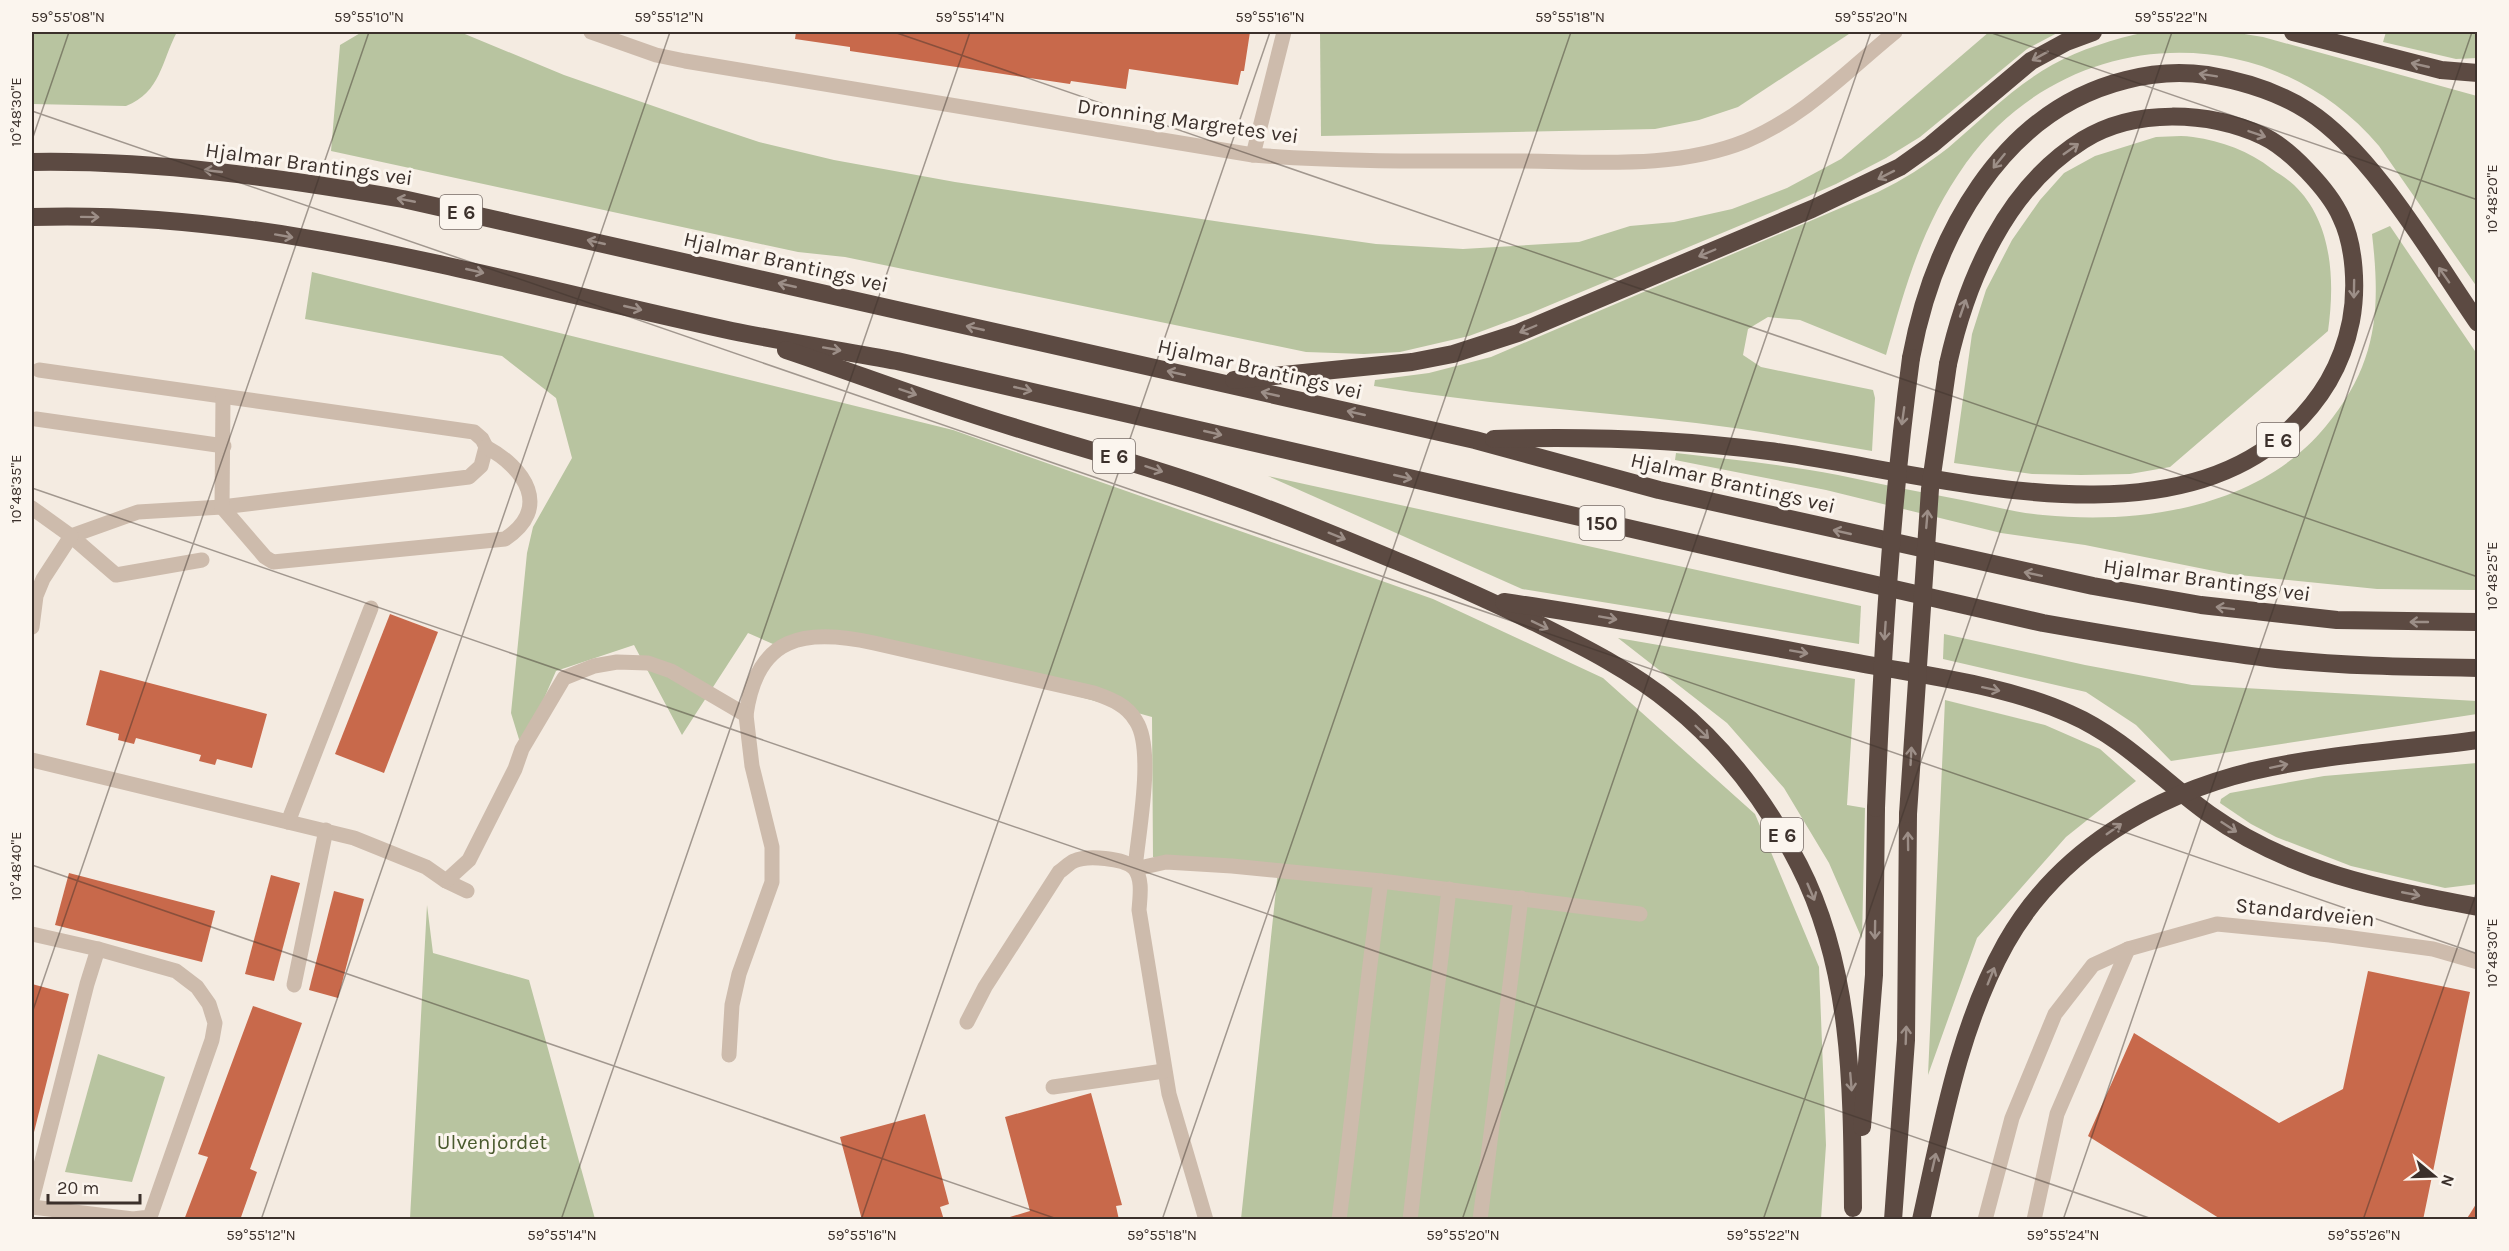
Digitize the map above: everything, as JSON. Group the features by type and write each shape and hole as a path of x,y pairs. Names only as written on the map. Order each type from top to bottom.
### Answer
{"highway":[{"path":"1217,382 1412,362 1454,354 1518,333 1812,209 1900,167 1941,138 2031,62 2066,42 2093,32"},
{"path":"2293,32 2441,70 2478,73"},
{"name":"E 6","path":"1853,1214 1874,975 1876,808 1881,678 1894,490 1911,358 1929,283 1968,201 2003,157 2031,127 2067,102 2106,85 2147,75 2186,72 2235,79 2279,94 2309,112 2337,134 2392,200 2478,323"},
{"name":"E 6","path":"1475,440 1555,437 1668,440 1795,455 1970,485 2066,495 2112,496 2198,480 2239,465 2277,441 2309,411 2332,377 2347,336 2354,300 2352,258 2342,217 2315,177 2266,137 2214,120 2166,116 2123,122 2086,138 2056,160 2000,226 1982,259 1967,297 1947,364 1936,433 1929,501 1908,814 1906,1040 1893,1220"},
{"name":"Hjalmar Brantings vei","path":"32,162 151,165 267,177 403,199 1475,440 1659,490 2093,586 2201,605 2337,620 2478,622"},
{"name":"E 6","path":"32,217 139,217 259,232 448,266 734,331 968,413 1120,458 1227,494 1431,574 1606,660 1641,681 1674,705 1706,735 1743,776 1775,823 1800,867 1817,907 1835,970 1851,1086 1853,1214"},
{"name":"150","path":"734,331 897,361 978,379 2043,622 2121,637 2269,658 2406,668 2478,668"},
{"path":"1487,600 1602,616 1959,682 2038,701 2100,730 2209,814 2240,834 2309,867 2355,882 2478,907"},
{"path":"1922,1220 1959,1060 1976,1012 2007,942 2038,898 2083,852 2115,828 2153,806 2182,793 2225,779 2291,763 2478,740"}],"street":[{"name":"Dronning Margretes vei","path":"591,32 656,55 685,62 1253,155 1340,160 1643,161 1697,155 1745,141 1789,118 1816,99 1895,32"},
{"path":"1253,155 1284,32"},
{"path":"39,370 474,432 482,439 486,447 512,464 527,483 530,501 527,514 519,528 505,539 273,562 222,507 223,397"},
{"path":"36,419 224,446"},
{"path":"32,627 36,596 43,579 70,536 138,512 222,507 469,477 481,466 486,447"},
{"path":"32,508 70,536 116,575 202,560"},
{"path":"288,822 371,608"},
{"path":"729,1055 732,1005 739,974 772,882 772,847 752,766 746,714 749,691 757,672 767,659 791,642 818,635 851,638 1108,698 1129,711 1142,735 1144,780 1134,869 1140,883 1139,910 1164,1071 1185,1153 1206,1220"},
{"path":"446,881 469,860 515,769 522,748 564,678 594,666 617,662 648,663 671,671 746,714"},
{"path":"32,760 354,838 426,867 446,881 467,891"},
{"path":"294,985 326,831"},
{"path":"967,1022 985,987 1059,872 1075,860 1097,858 1121,861 1134,869 1166,862 1232,866 1381,881 1640,914"},
{"path":"1339,1220 1357,1083 1364,1002 1381,881"},
{"path":"1410,1220 1449,889"},
{"path":"1480,1220 1521,898"},
{"name":"Standardveien","path":"1985,1220 2012,1118 2055,1014 2093,964 2128,949 2217,924 2330,935 2433,949 2478,962"},
{"path":"32,934 176,972 193,983 209,1004 215,1023 212,1040 150,1218 133,1219 32,1207"},
{"path":"2034,1220 2057,1114 2128,949"},
{"path":"32,1200 87,984 98,950"},
{"path":"1053,1087 1164,1071"}],"green space":[{"path":"32,32 177,32 153,84 138,100 126,106 32,104"},
{"path":"362,32 460,32 564,75 708,125 759,142 834,160 955,182 1376,244 1463,249 1579,242 1630,226 1674,222 1732,209 1787,188 1841,159 1989,32 2059,32 2027,49 1920,137 1836,184 1531,313 1469,336 1400,352 1364,354 1306,352 845,257 798,252 331,151 340,45"},
{"path":"1320,32 1852,32 1738,107 1699,120 1655,129 1321,136"},
{"path":"2146,32 2232,32 2263,37 2477,96 2477,287 2379,146 2334,103 2282,74 2226,57 2169,53 2112,62 2058,83 2008,117 1966,163 1938,209 1908,279 1886,355 1800,320 1768,317 1748,329 1743,355 1761,367 1873,390 1875,398 1872,451 1718,426 1495,402 1374,386 1375,380 1429,373 1491,357 1878,192 1940,154 2011,93 2052,65 2098,45"},
{"path":"2386,32 2477,32 2477,58 2456,59 2383,42"},
{"path":"2188,136 2225,144 2254,157 2294,185 2307,200 2324,235 2331,273 2328,331 2170,467 2130,474 2081,475 2032,474 1954,463 1972,334 1986,290 2012,240 2040,200 2064,173 2095,156 2156,137"},
{"path":"2390,226 2477,354 2477,590 2377,589 2229,574 2085,545 2001,533 1826,490 1675,460 1676,453 1798,468 2043,515 2120,517 2159,513 2197,505 2234,492 2268,475 2299,453 2326,426 2343,403 2356,381 2372,336 2376,288 2372,234"},
{"path":"312,272 953,430 1433,599 1603,678 1755,814 1819,967 1826,1145 1821,1219 1241,1219 1278,871 1153,857 1152,717 844,631 773,644 748,633 682,735 634,645 556,671 522,749 511,713 527,553 533,527 572,458 556,398 502,356 305,319"},
{"path":"1268,476 1861,606 1859,644 1522,589"},
{"path":"1944,634 2085,665 2192,685 2477,701 2477,714 2171,761 2136,725 2086,692 1943,659"},
{"path":"1618,638 1855,679 1847,805 1865,808 1862,939 1829,863 1784,788 1727,723"},
{"path":"1945,700 2045,725 2100,749 2136,781 2066,837 1977,938 1928,1075"},
{"path":"2477,763 2477,884 2445,888 2351,866 2276,837 2251,824 2220,803 2221,799 2230,793 2324,776"},
{"name":"Ulvenjordet","path":"427,905 433,953 529,980 595,1219 410,1219"},
{"path":"98,1054 165,1077 132,1182 65,1172"}],"building":[{"path":"796,32 1250,32 1244,71 1241,71 1238,85 1129,69 1126,89 1071,81 1070,84 850,51 850,47 795,39"},
{"path":"390,614 438,632 384,773 335,754"},
{"path":"100,670 267,714 252,768 217,759 215,765 199,761 201,755 136,738 134,744 118,740 119,734 86,725"},
{"path":"69,873 215,911 202,962 55,925"},
{"path":"271,875 300,883 274,981 245,974"},
{"path":"334,891 364,899 338,998 309,990"},
{"path":"2368,971 2470,992 2423,1220 2222,1220 2088,1136 2134,1033 2279,1123 2343,1089"},
{"path":"32,984 69,994 32,1140"},
{"path":"253,1006 302,1023 250,1169 257,1172 240,1220 184,1220 208,1157 198,1154"},
{"path":"1091,1093 1122,1205 1116,1206 1119,1220 1000,1220 1030,1211 1005,1117"},
{"path":"925,1114 949,1204 940,1207 944,1220 862,1220 840,1137"},
{"path":"2478,1201 2478,1220 2466,1220"}]}
